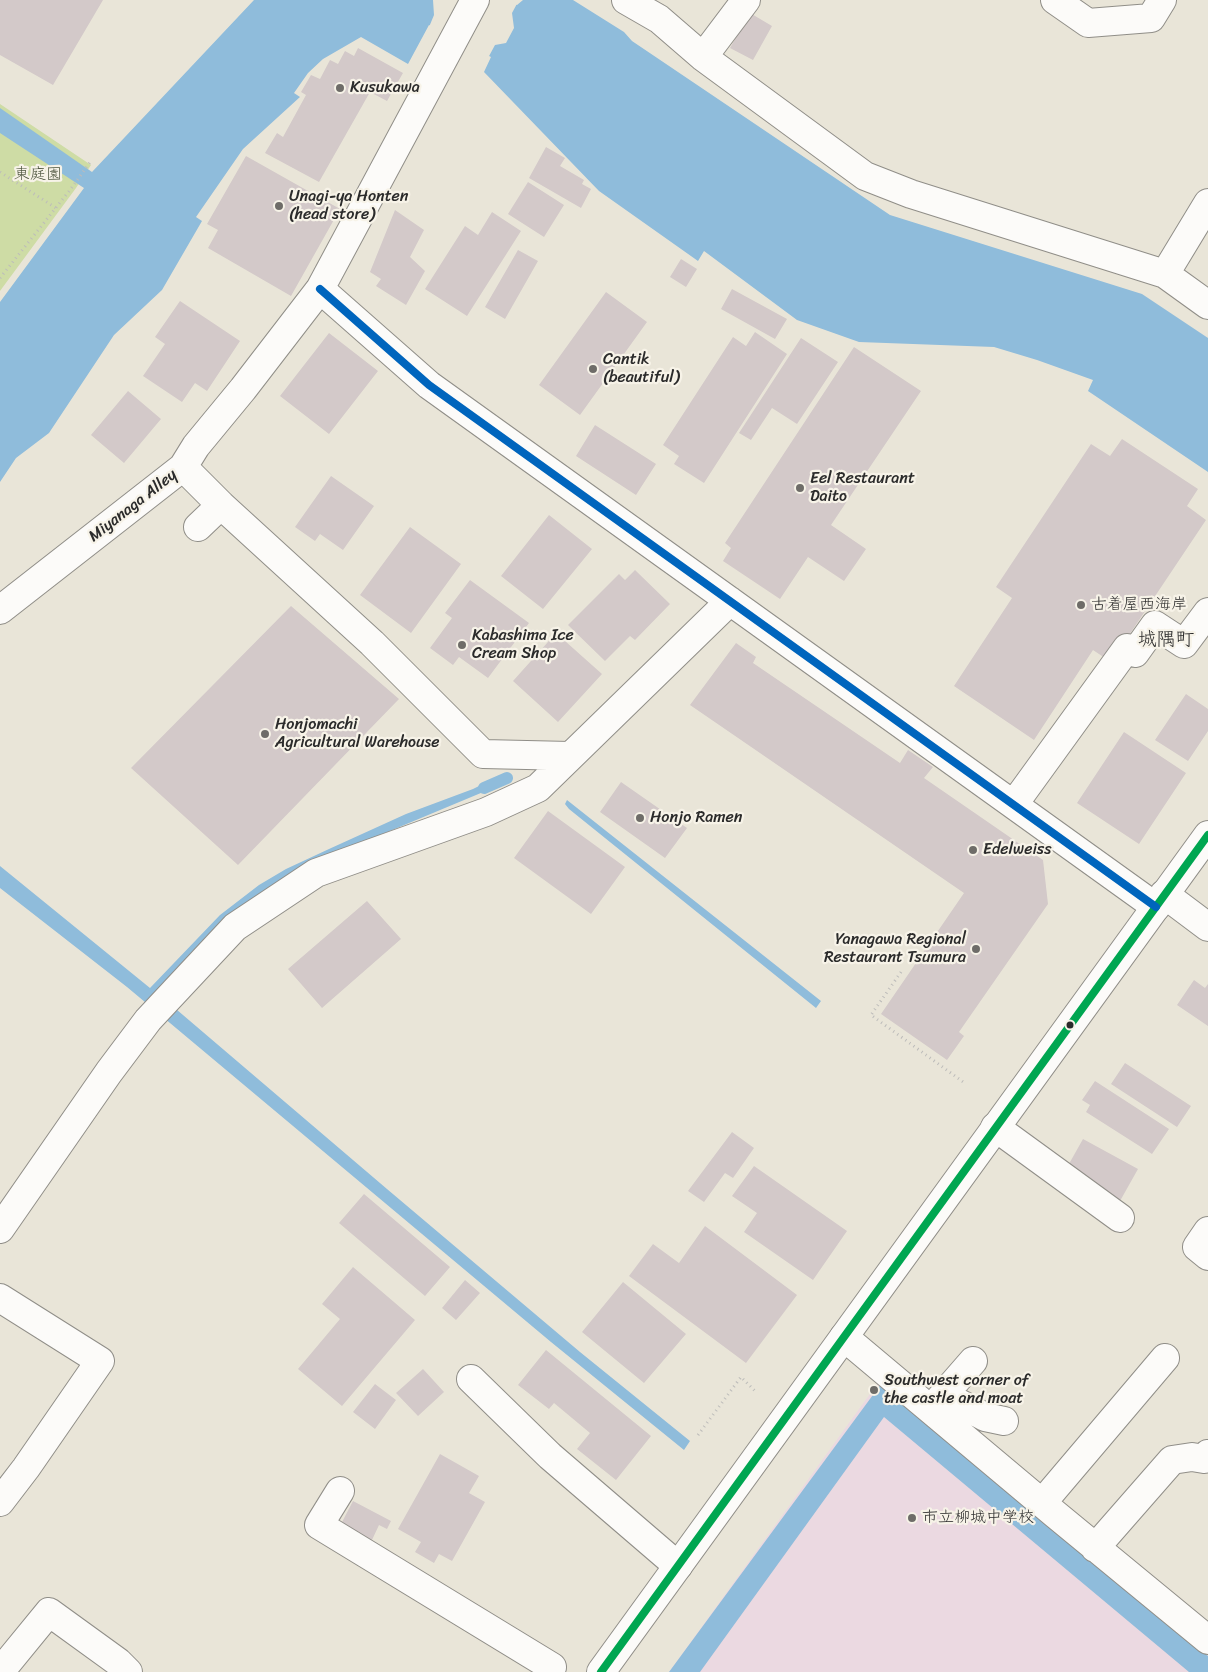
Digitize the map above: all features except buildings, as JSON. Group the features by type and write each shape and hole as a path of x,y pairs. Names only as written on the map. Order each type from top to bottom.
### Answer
{"street":[{"name":"Miyanaga Alley","path":"0,610 183,467 196,446 243,389 320,288 475,0"},
{"path":"626,0 659,19 703,57 865,176 911,194 1165,274 1208,305"},
{"path":"703,57 746,0"},
{"path":"1055,0 1088,23 1151,18 1162,0"},
{"path":"1165,274 1208,203"},
{"path":"320,288 429,385 1014,804 1160,900 1208,927"},
{"path":"183,467 221,505 372,643 482,754 570,756"},
{"path":"198,527 221,505"},
{"path":"0,1229 109,1072 148,1020 236,927 316,873 486,812 538,788 730,601"},
{"path":"1014,804 1127,648 1135,653 1155,625 1184,644 1208,612"},
{"path":"601,1672 1208,835"},
{"path":"996,1127 1120,1218"},
{"path":"1208,1231 1196,1247 1208,1256"},
{"path":"0,1298 100,1361 26,1468 0,1502"},
{"path":"844,1337 938,1402 1042,1502 1208,1640"},
{"path":"1042,1502 1166,1358"},
{"path":"938,1402 973,1361"},
{"path":"471,1380 550,1456 678,1566"},
{"path":"938,1402 985,1418 1004,1421"},
{"path":"1095,1548 1172,1460 1192,1457 1204,1459 1208,1454"},
{"path":"340,1491 319,1525 552,1667"},
{"path":"0,1664 4,1667 49,1612 118,1662 128,1672"}],"path":[{"path":"0,278 91,161"},
{"path":"0,172 56,208"},
{"path":"901,972 871,1015 966,1084"},
{"path":"698,1435 741,1378 755,1391"}],"shaded area":[{"name":"市立柳城中学校","path":"880,1380 1208,1656 1208,1672 669,1672"}],"green space":[{"name":"東庭園","path":"0,104 91,165 0,291"}],"water":[{"path":"254,0 507,0 517,5 523,0 573,0 624,32 632,41 890,215 1142,294 1208,338 1208,472 1088,391 1093,380 994,347 859,342 797,320 704,251 698,261 599,191 484,72 491,57 429,25 408,64 361,37 323,59 308,73 294,93 300,97 243,149 196,217 202,221 162,290 114,335 49,433 16,458 0,482 0,302 84,188 0,133 0,108 92,172"},
{"path":"499,776 500,785 342,851 241,908 208,936 156,992 580,1352 690,1441 684,1450 551,1342 127,987 0,888 0,866 150,988 220,915 259,885 286,869 406,814 473,789"},
{"path":"567,800 821,1001 816,1008 569,809 565,804"},
{"path":"881,1384 1208,1656 1208,1672 1189,1672 884,1417 700,1672 669,1672"}],"pier":[{"path":"433,0 513,0 516,2 519,0 512,13 514,28 506,43 495,45 488,58 430,28 422,44 434,15"}],"waterway":[{"path":"484,788 507,778"}],"transit line":[{"path":"320,289 429,385 1156,907"},
{"path":"601,1672 1208,835"}],"place":[{"name":"Kusukawa","path":"340,88"},
{"name":"Unagi-ya Honten (head store)","path":"279,206"},
{"name":"Cantik (beautiful)","path":"593,369"},
{"name":"Eel Restaurant Daito","path":"800,488"},
{"name":"古着屋西海岸","path":"1081,605"},
{"name":"Kabashima Ice Cream Shop","path":"462,645"},
{"name":"Honjomachi Agricultural Warehouse","path":"265,734"},
{"name":"Honjo Ramen","path":"640,818"},
{"name":"Edelweiss","path":"973,850"},
{"name":"Yanagawa Regional Restaurant Tsumura","path":"976,949"},
{"name":"Southwest corner of the castle and moat","path":"874,1390"},
{"name":"市立柳城中学校","path":"912,1518"}],"district":[{"name":"城隅町","path":"1166,640"}]}
